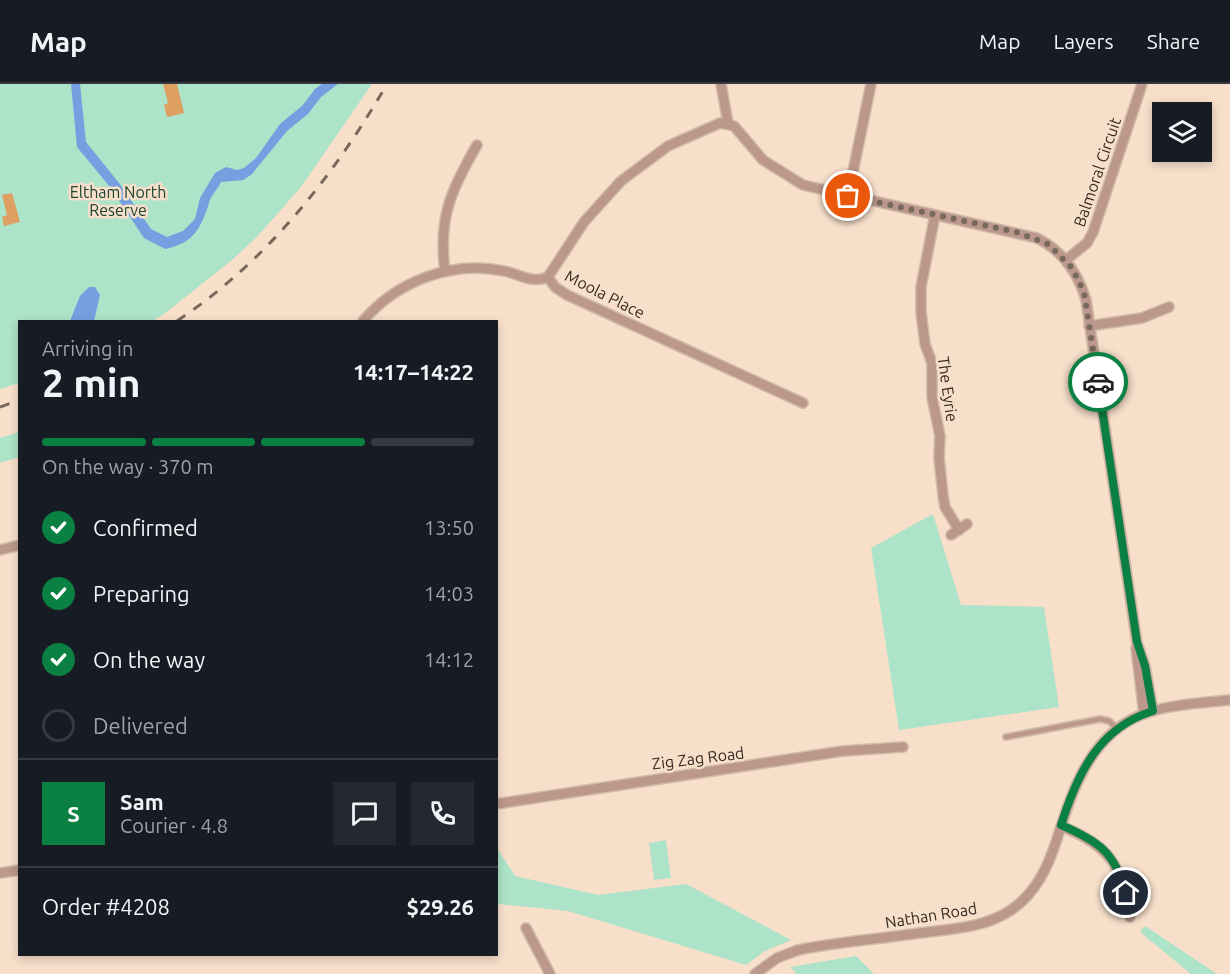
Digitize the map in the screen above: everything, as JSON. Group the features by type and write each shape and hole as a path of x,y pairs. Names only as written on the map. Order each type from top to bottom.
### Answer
{"street":[{"path":"721,84 728,123"},
{"path":"848,196 871,84"},
{"name":"Balmoral Circuit","path":"1066,260 1087,243 1094,232 1142,84"},
{"path":"548,277 584,222 630,173 678,141 715,124 728,123 737,129 764,160 785,176 810,188 1032,236 1048,244 1066,260 1084,292 1137,642 1145,666 1149,713 1230,700"},
{"path":"445,271 442,242 446,211 456,183 477,145"},
{"name":"The Eyrie","path":"935,215 921,287 921,312 924,338 933,375 932,397 940,436 939,458 945,507 959,530"},
{"name":"Moola Place","path":"366,320 402,288 445,271 488,268 534,280 548,277 555,287 567,295 803,403"},
{"path":"1089,326 1142,318 1170,307"},
{"path":"0,550 18,546"},
{"name":"Nathan Road","path":"755,974 777,958 798,950 953,929 996,918 1021,903 1035,887 1052,857 1074,787 1084,766 1119,729 1149,713"},
{"name":"Zig Zag Road","path":"498,804 843,751 903,747"},
{"path":"1061,825 1091,839 1112,858 1123,883 1130,917"},
{"path":"0,873 18,870"},
{"path":"526,928 550,974"}],"lane":[{"path":"1006,737 1100,719 1108,720 1119,729"}],"green space":[{"name":"Eltham North Reserve","path":"0,84 372,84 301,187 257,237 232,260 154,320 18,320 18,383 0,389"},
{"path":"18,432 18,457 0,463 0,438"},
{"path":"933,514 961,605 1044,607 1059,707 899,730 871,548"},
{"path":"666,840 671,878 654,880 649,843"},
{"path":"498,850 515,876 598,895 686,884 791,940 765,951 746,965 568,911 498,904"},
{"path":"1145,926 1217,974 1191,974 1140,932"},
{"path":"856,956 874,974 797,974 790,967"}],"water":[{"path":"71,84 80,84 86,142 119,183 151,229 167,237 183,231 195,219 200,198 215,173 226,167 237,170 244,168 256,158 280,124 303,105 315,89 322,84 338,84 321,97 308,114 287,131 252,174 243,180 221,182 211,197 195,233 183,243 165,249 144,238 110,187 77,147"},
{"path":"89,287 95,287 100,295 94,320 70,320 80,296"}],"building":[{"path":"163,84 177,84 184,113 167,117 164,105 168,103"},
{"path":"12,193 20,222 4,226 2,217 7,215 2,195"}],"railway":[{"path":"178,320 240,272 296,215 344,152 387,84"},
{"path":"0,407 18,401"}],"way so far":[{"path":"848,196 1016,232 1032,236 1048,244 1066,260 1077,275 1084,292 1098,382"}],"route":[{"path":"1098,382 1137,642 1145,666 1153,711 1134,718 1104,742 1090,757 1079,774 1061,825 1091,839 1106,851 1117,867 1126,893"}]}
